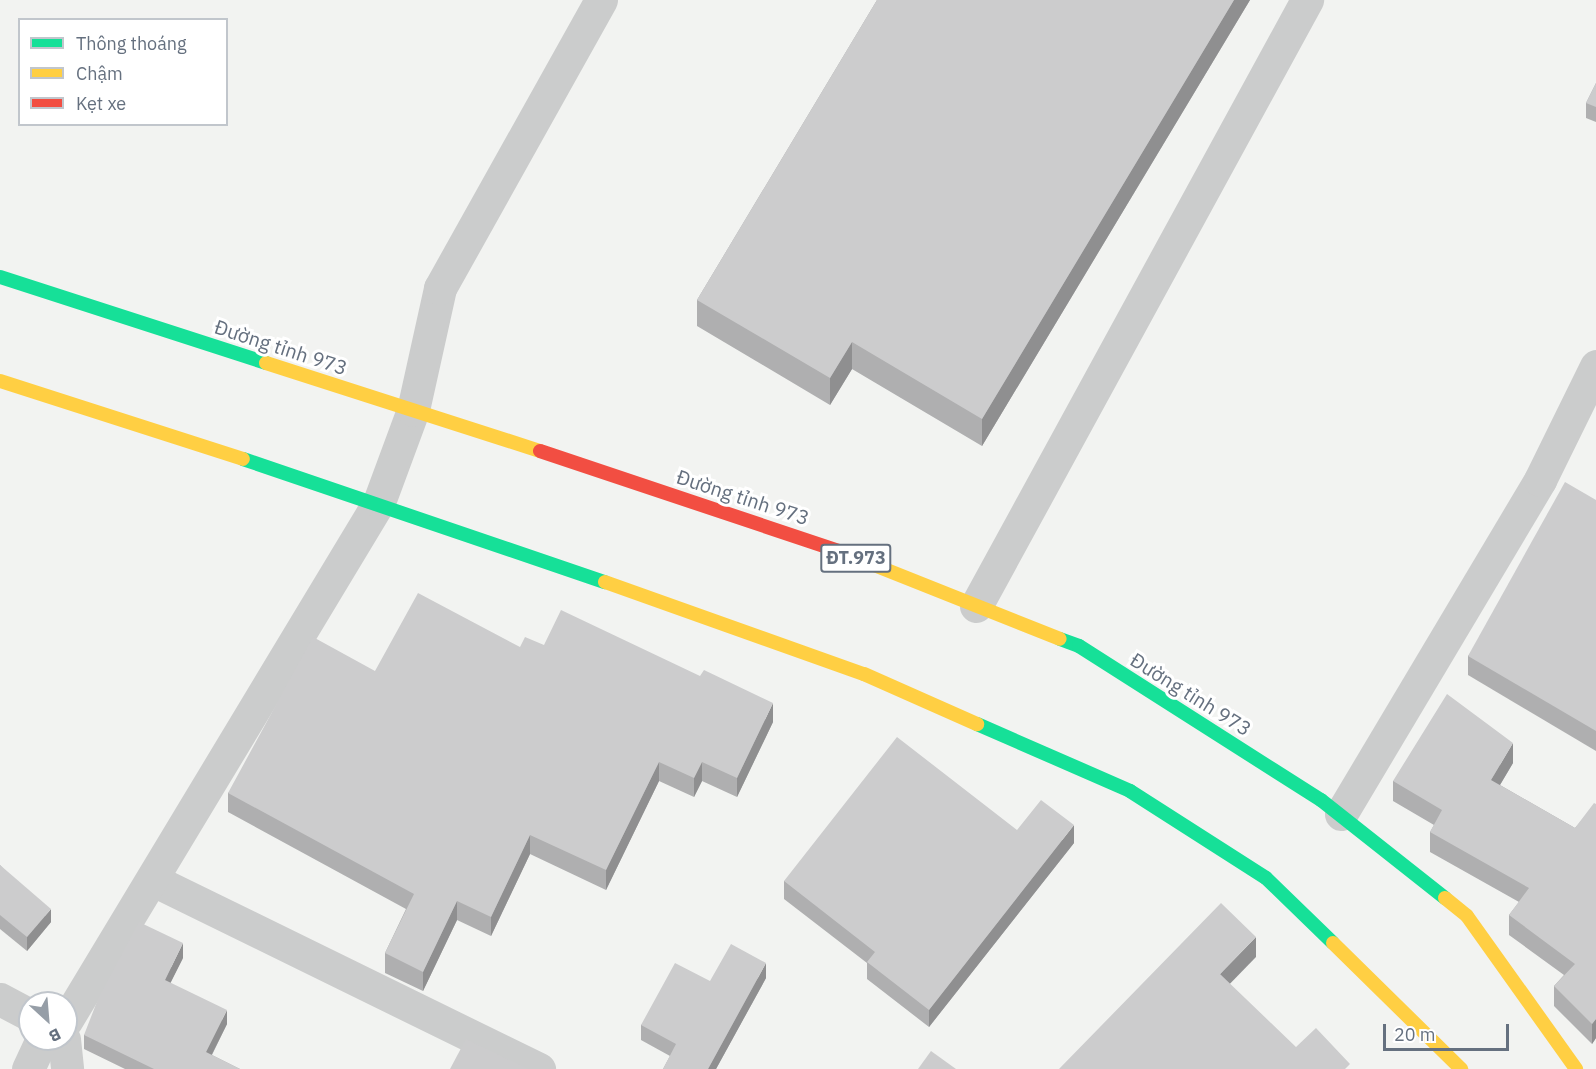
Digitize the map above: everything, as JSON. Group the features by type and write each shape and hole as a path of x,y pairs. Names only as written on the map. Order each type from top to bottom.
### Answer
{"main road":[{"name":"Đường tỉnh 973","path":"0,277 796,534 1079,646 1341,814 1467,916 1576,1069"},
{"path":"0,381 379,502 864,674 1130,791 1266,878 1461,1069"}],"street":[{"path":"78,1002 379,502 413,410 440,288 601,0"},
{"path":"976,606 1307,0"},
{"path":"1341,814 1540,480 1596,366"},
{"path":"153,880 538,1069"},
{"path":"0,999 18,1009"},
{"path":"28,1069 36,1051"},
{"path":"65,1051 67,1069"}],"building":[{"path":"877,0 1234,0 982,419 852,342 830,378 697,300"},
{"path":"1596,83 1596,107 1586,103"},
{"path":"1565,482 1596,500 1596,731 1468,656"},
{"path":"418,593 520,647 525,637 544,645 561,610 700,676 704,670 773,703 737,778 702,762 694,778 659,762 606,870 530,835 491,917 457,901 423,972 385,953 414,894 228,793 313,637 375,671"},
{"path":"1447,694 1513,743 1491,780 1575,828 1594,803 1596,804 1596,1019 1592,1024 1554,986 1575,964 1509,915 1529,888 1430,832 1442,810 1393,781"},
{"path":"897,737 1017,830 1041,800 1074,825 929,1010 867,962 875,952 784,881"},
{"path":"0,865 51,909 27,937 0,915"},
{"path":"1221,903 1256,937 1220,974 1296,1047 1316,1028 1350,1064 1345,1069 1059,1069"},
{"path":"139,922 183,943 165,980 227,1010 206,1052 240,1069 154,1069 84,1035 98,999"},
{"path":"731,944 766,963 708,1069 663,1069 676,1044 641,1025 675,963 710,981"},
{"path":"466,1039 528,1069 450,1069"},
{"path":"931,1051 956,1069 918,1069"}],"traffic: fast":[{"path":"0,277 266,363"},
{"path":"243,459 605,582"},
{"path":"1060,639 1079,646 1321,800 1445,898"},
{"path":"977,724 1130,791 1266,878 1333,943"}],"traffic: slow":[{"path":"266,363 540,451"},
{"path":"0,381 243,459"},
{"path":"844,553 1060,639"},
{"path":"605,582 864,674 977,724"},
{"path":"1445,898 1467,916 1576,1069"},
{"path":"1333,943 1461,1069"}],"traffic: jam":[{"path":"540,451 844,553"}]}
